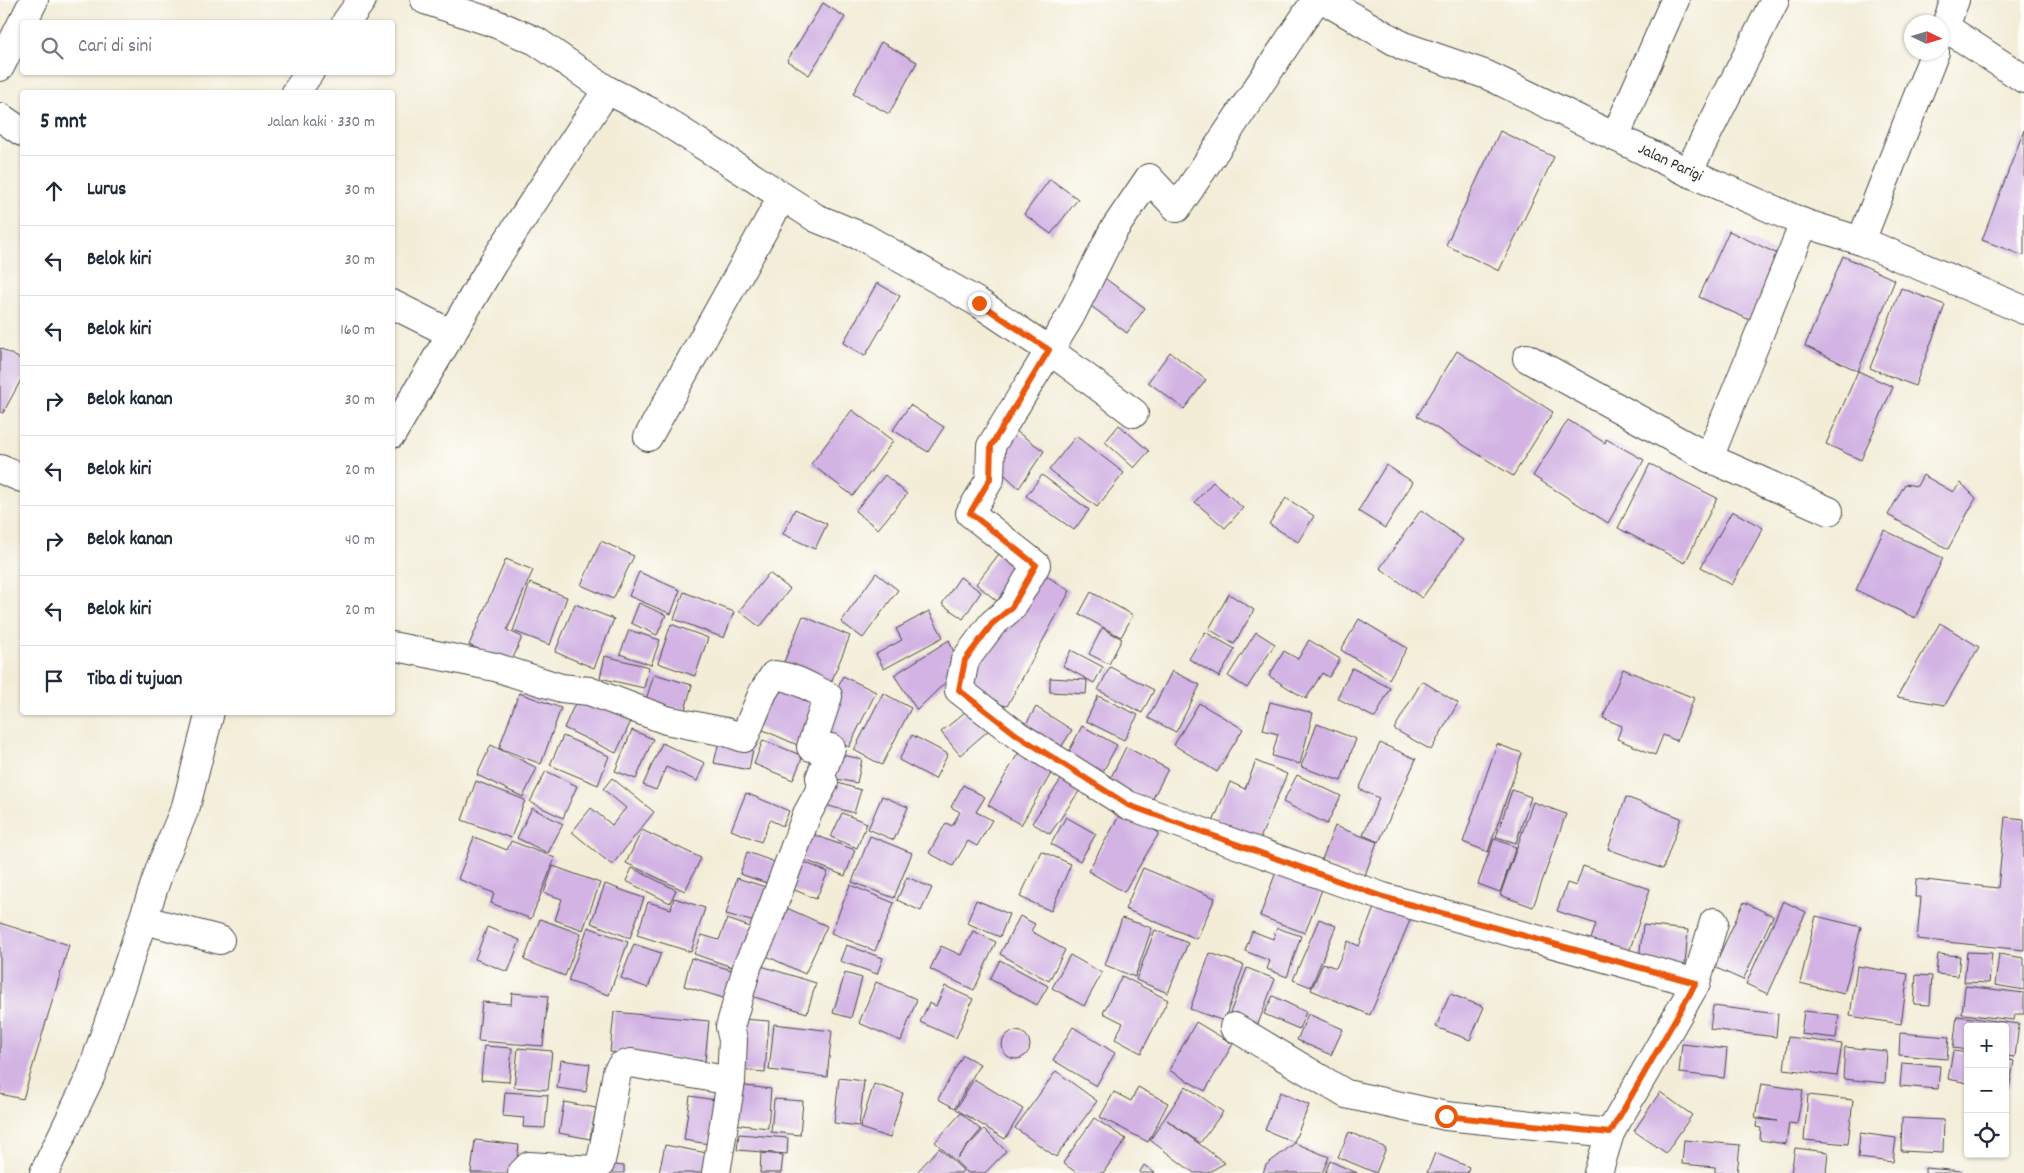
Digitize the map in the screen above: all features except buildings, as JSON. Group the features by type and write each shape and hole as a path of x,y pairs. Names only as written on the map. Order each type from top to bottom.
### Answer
{"street":[{"path":"24,20 34,0"},
{"path":"347,20 362,0"},
{"path":"425,0 494,23 536,41 607,90 659,117 816,218 865,238 979,303 1049,350 1134,413"},
{"path":"1316,0 1176,208 1149,178 1113,231 1070,317 991,446 990,479 970,513 1036,565 1012,607 992,624 965,660 959,690 1017,735 1128,805 1383,897 1696,983"},
{"name":"Jalan Parigi","path":"1324,0 1403,46 1488,75 1688,172 1804,223 1860,241 2024,310"},
{"path":"1615,137 1675,0"},
{"path":"1688,172 1775,0"},
{"path":"1949,17 1956,0"},
{"path":"0,66 20,27"},
{"path":"1949,35 2024,79"},
{"path":"1860,241 1932,60"},
{"path":"297,90 308,75"},
{"path":"395,429 493,263 607,90"},
{"path":"0,117 20,131"},
{"path":"648,437 749,261 782,197"},
{"path":"1708,458 1804,223"},
{"path":"395,306 452,334"},
{"path":"1527,358 1708,458 1829,511"},
{"path":"0,469 20,477"},
{"path":"395,647 495,667 561,688 589,691 666,720 726,732 744,738 763,692 774,675 786,676 799,684 828,696 811,746 831,748 820,778 824,783 807,814 763,932 748,964 730,1028 733,1040 731,1081 716,1173"},
{"path":"45,1173 91,1076 161,866 186,806 209,715"},
{"path":"144,920 220,940"},
{"path":"1598,1173 1610,1133 1696,983 1714,922"},
{"path":"1234,1027 1346,1094 1446,1116 1610,1133"},
{"path":"522,1173 529,1166 595,1170 601,1158 617,1072 621,1066 631,1064 731,1081"}],"route":[{"path":"979,303 1049,350 991,446 990,479 970,513 1036,565 1012,607 992,624 965,660 959,690 1017,735 1128,805 1383,897 1696,983 1610,1133 1446,1116"}]}
